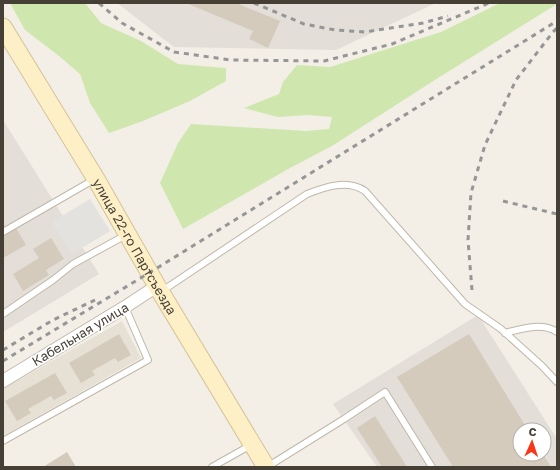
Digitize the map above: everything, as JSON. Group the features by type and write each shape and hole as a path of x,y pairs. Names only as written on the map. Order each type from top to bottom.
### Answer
{"street":[{"name":"улица 22-го Партсъезда","path":"3,27 96,179 159,289 267,467"},
{"name":"Кабельная улица","path":"3,381 125,307 159,289"}],"lane":[{"path":"3,232 96,179"},
{"path":"159,289 307,194 326,187 350,184 365,191 465,304 505,333 542,366 557,382"},
{"path":"3,314 53,280 73,264 127,234"},
{"path":"3,441 148,360 125,307"},
{"path":"505,333 539,327 552,329 557,332"},
{"path":"267,467 385,392 432,467"},
{"path":"212,467 252,444"}],"shaded area":[{"path":"117,3 436,3 336,50 174,47"},
{"path":"3,120 99,274 3,332"},
{"path":"90,199 110,231 72,254 52,222"},
{"path":"478,315 546,422 512,422 512,462 552,462 552,431 557,439 557,467 377,467 333,404"},
{"path":"122,321 141,358 3,436 3,389"}],"green space":[{"path":"10,3 85,3 101,23 141,41 178,64 226,68 226,81 190,101 143,121 109,133 90,103 80,74 25,30"},
{"path":"500,3 557,4 332,146 290,168 183,229 160,183 178,143 191,124 306,131 329,129 332,117 308,115 278,117 244,108 279,94 283,82 297,65 330,67 441,32"}],"building":[{"path":"186,3 236,3 280,21 268,48 249,39 253,31"},
{"path":"16,228 26,245 3,258 3,236"},
{"path":"51,238 64,259 46,270 49,275 23,291 13,274 39,258 33,249"},
{"path":"119,334 131,355 118,362 115,358 92,371 95,375 81,383 69,363"},
{"path":"469,334 523,422 512,422 512,462 548,462 551,467 453,467 397,377"},
{"path":"55,373 67,393 54,400 51,396 28,409 31,413 17,421 5,401"},
{"path":"375,416 407,467 382,467 357,428"},
{"path":"67,452 76,467 43,467"}],"railway":[{"path":"99,3 122,23 174,52 231,60 324,61 392,44 489,3"},
{"path":"254,3 304,24 335,30 365,32 423,23 448,16"},
{"path":"3,361 149,273 557,21"},
{"path":"472,290 468,240 471,193 485,145 516,80 557,28"},
{"path":"503,201 557,214"},
{"path":"3,350 53,320 95,300"}]}
